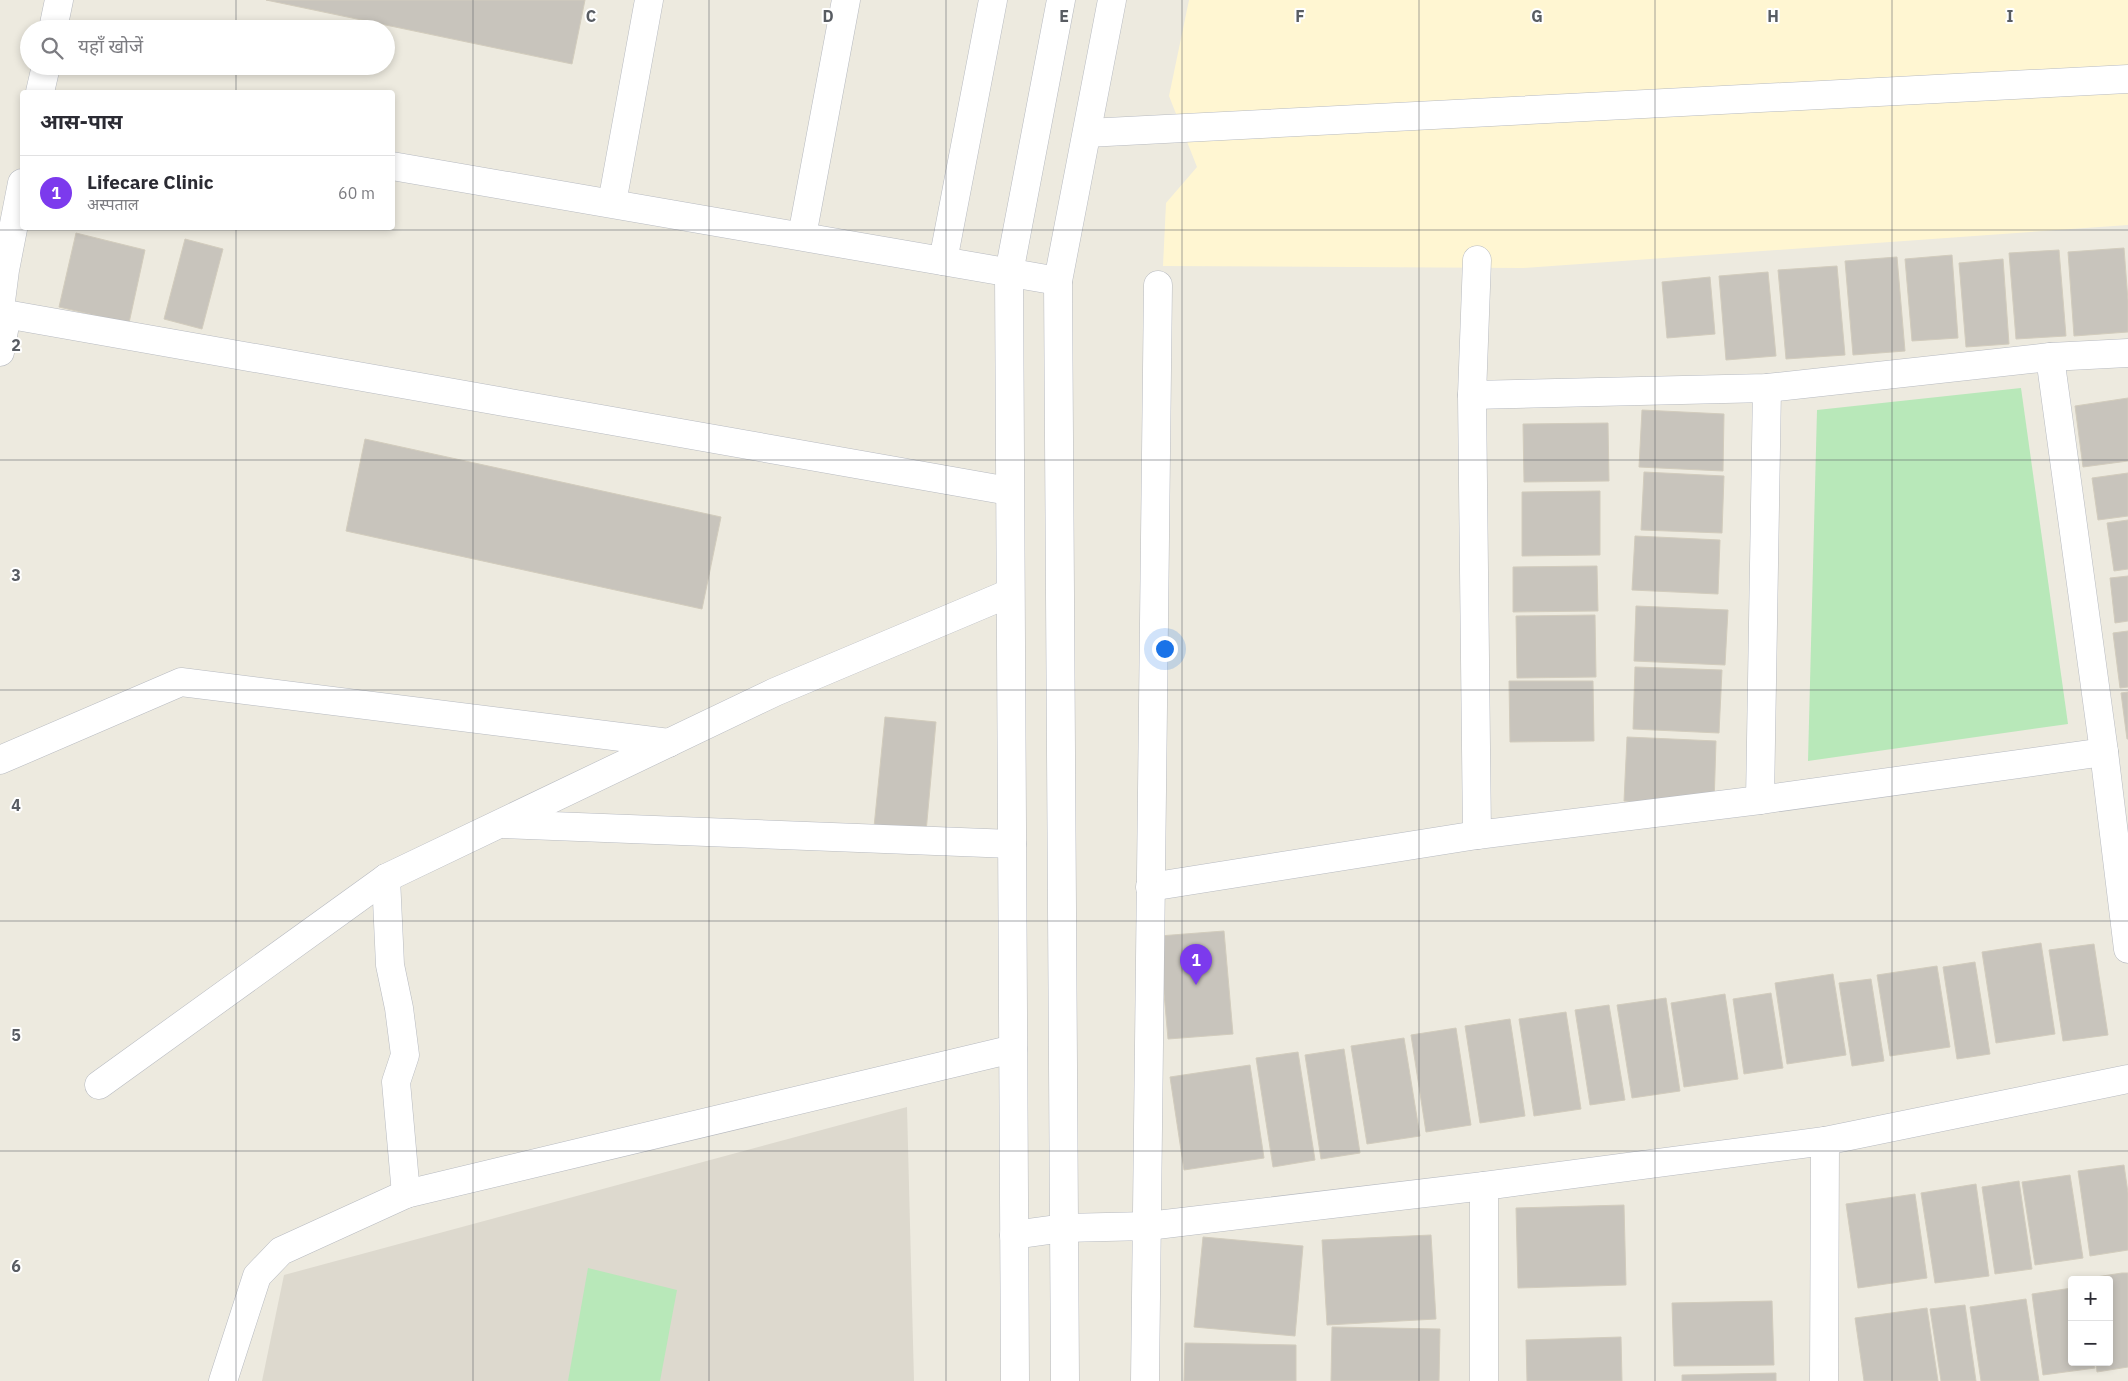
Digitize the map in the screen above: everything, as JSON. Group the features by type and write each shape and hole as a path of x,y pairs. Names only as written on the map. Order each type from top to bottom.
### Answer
{"street":[{"path":"55,20 59,0"},
{"path":"612,203 649,0"},
{"path":"802,236 846,0"},
{"path":"943,261 993,0"},
{"path":"1015,1381 1009,272 1061,0"},
{"path":"1065,1381 1058,281 1112,0"},
{"path":"40,90 44,75"},
{"path":"1087,133 2128,79"},
{"path":"395,167 1058,281"},
{"path":"0,352 5,270 20,193"},
{"path":"1477,260 1472,395 1477,835"},
{"path":"1146,1381 1158,285"},
{"path":"2,312 1010,491"},
{"path":"1472,395 1767,388 2050,357 2128,353"},
{"path":"2050,357 2104,752 2128,949"},
{"path":"1760,800 1767,388"},
{"path":"98,1085 386,878 775,692 1010,594"},
{"path":"0,760 181,682 669,743"},
{"path":"1150,887 1477,835 1760,800 2104,752"},
{"path":"499,824 1012,844"},
{"path":"386,878 390,965 399,1008 405,1055 396,1082 406,1194"},
{"path":"223,1381 257,1276 281,1251 406,1194 1013,1049"},
{"path":"1014,1235 1064,1228 1148,1226 1484,1186 1825,1141 2128,1079"},
{"path":"1824,1381 1825,1141"},
{"path":"1484,1186 1484,1381"}],"shaded area":[{"path":"1189,0 2128,0 2128,225 1523,268 1163,266 1166,203 1197,167 1169,96"},
{"path":"907,1107 914,1381 262,1381 284,1275"}],"green space":[{"path":"2021,388 2068,724 1808,761 1817,410"},
{"path":"588,1268 677,1290 660,1381 568,1381"}],"building":[{"path":"266,0 585,0 572,64 395,27 395,20 362,20"},
{"path":"76,233 145,250 129,323 59,307"},
{"path":"185,239 223,249 202,329 164,319"},
{"path":"2124,248 2128,332 2074,336 2068,252"},
{"path":"2059,250 2066,336 2016,339 2009,253"},
{"path":"1952,255 1958,338 1912,341 1905,259"},
{"path":"1897,257 1905,351 1853,355 1845,261"},
{"path":"2003,259 2009,344 1966,347 1959,263"},
{"path":"1837,266 1845,355 1786,359 1778,270"},
{"path":"1768,272 1776,356 1726,360 1719,276"},
{"path":"1710,277 1715,334 1667,338 1662,282"},
{"path":"2128,398 2128,461 2083,467 2075,406"},
{"path":"1642,410 1724,414 1723,471 1639,467"},
{"path":"1608,423 1609,481 1524,482 1523,424"},
{"path":"365,439 721,517 702,609 346,531"},
{"path":"1644,472 1724,476 1722,533 1641,530"},
{"path":"2128,473 2128,516 2098,520 2092,478"},
{"path":"1600,491 1600,555 1522,556 1522,492"},
{"path":"2128,520 2128,569 2114,571 2107,523"},
{"path":"1635,536 1720,540 1718,594 1632,590"},
{"path":"1597,566 1598,611 1513,612 1513,567"},
{"path":"2128,576 2128,621 2115,623 2110,578"},
{"path":"1636,606 1728,610 1725,665 1634,661"},
{"path":"1595,615 1596,677 1517,678 1516,616"},
{"path":"2128,631 2128,687 2120,688 2113,633"},
{"path":"1635,667 1722,670 1719,733 1633,729"},
{"path":"1509,681 1593,681 1594,741 1510,742"},
{"path":"2128,692 2128,739 2127,739 2121,693"},
{"path":"885,717 936,722 926,832 874,827"},
{"path":"1627,737 1716,741 1714,805 1624,801"},
{"path":"1224,931 1233,1034 1168,1039 1159,936"},
{"path":"2041,943 2055,1034 1996,1043 1982,952"},
{"path":"2094,944 2108,1035 2063,1041 2049,950"},
{"path":"1975,962 1990,1054 1957,1059 1943,967"},
{"path":"1937,966 1950,1047 1890,1056 1877,975"},
{"path":"1833,974 1846,1055 1787,1064 1775,983"},
{"path":"1871,979 1884,1061 1852,1066 1839,983"},
{"path":"1771,993 1783,1068 1744,1074 1733,999"},
{"path":"1725,994 1738,1079 1684,1087 1671,1003"},
{"path":"1666,998 1680,1091 1632,1098 1617,1005"},
{"path":"1609,1005 1625,1100 1590,1105 1575,1010"},
{"path":"1566,1012 1581,1109 1534,1116 1519,1019"},
{"path":"1510,1019 1525,1116 1480,1123 1465,1026"},
{"path":"1456,1028 1471,1125 1426,1132 1411,1035"},
{"path":"1404,1038 1420,1136 1367,1144 1351,1046"},
{"path":"1344,1049 1360,1153 1321,1159 1305,1055"},
{"path":"1298,1052 1315,1160 1273,1167 1256,1058"},
{"path":"1250,1065 1264,1158 1184,1170 1170,1077"},
{"path":"2124,1165 2128,1193 2128,1250 2090,1256 2078,1171"},
{"path":"2070,1175 2083,1258 2035,1265 2022,1182"},
{"path":"2019,1181 2032,1269 1995,1274 1982,1187"},
{"path":"1976,1184 1989,1276 1935,1283 1921,1193"},
{"path":"1915,1194 1927,1278 1858,1288 1846,1204"},
{"path":"1624,1205 1626,1285 1518,1288 1516,1208"},
{"path":"1431,1235 1436,1319 1327,1325 1322,1240"},
{"path":"1203,1237 1303,1246 1295,1336 1194,1327"},
{"path":"2128,1273 2128,1367 2097,1372 2096,1366 2113,1366 2113,1276 2102,1276"},
{"path":"2068,1289 2068,1366 2095,1366 2095,1368 2043,1375 2032,1294"},
{"path":"2026,1299 2039,1381 1981,1381 1970,1307"},
{"path":"1772,1301 1774,1365 1674,1366 1672,1303"},
{"path":"1965,1305 1976,1381 1941,1381 1930,1309"},
{"path":"1927,1308 1938,1381 1864,1381 1855,1318"},
{"path":"1332,1327 1440,1329 1439,1381 1331,1381"},
{"path":"1621,1337 1622,1381 1527,1381 1526,1340"},
{"path":"1185,1343 1296,1345 1296,1381 1184,1381"},
{"path":"1776,1373 1776,1381 1682,1381 1682,1375"}],"place":[{"name":"Lifecare Clinic","path":"1196,985"}]}
